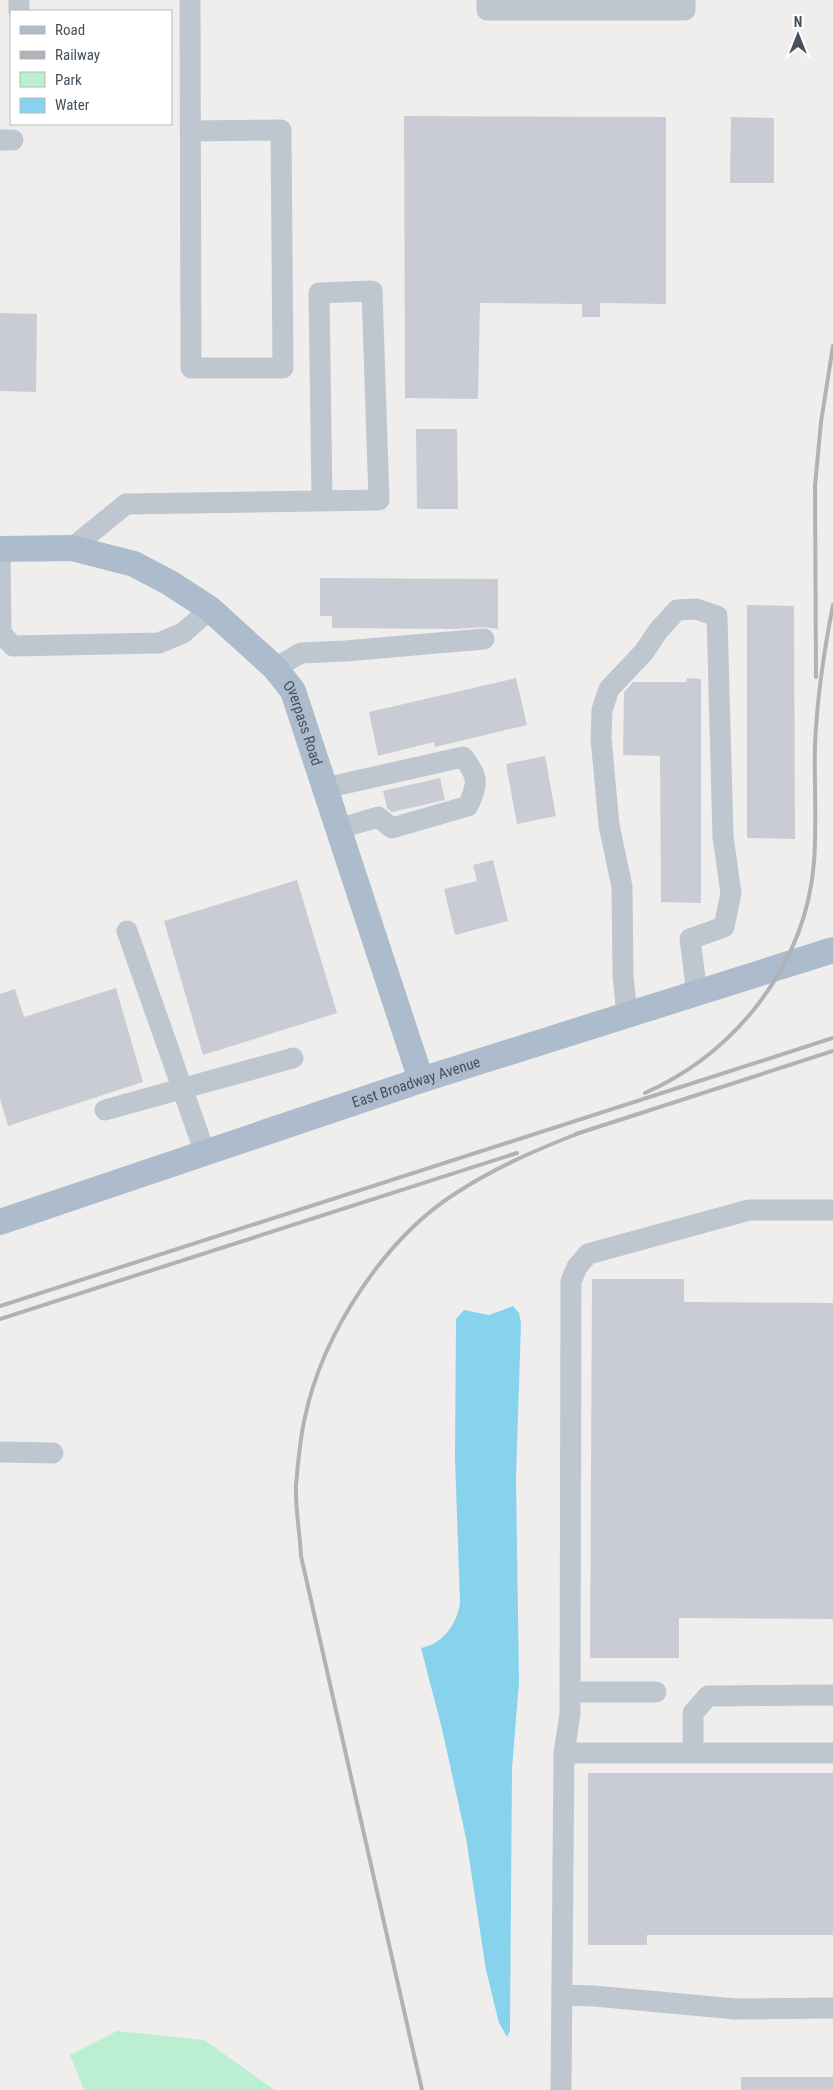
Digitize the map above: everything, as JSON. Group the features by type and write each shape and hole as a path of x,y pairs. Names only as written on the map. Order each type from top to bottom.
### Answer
{"main road":[{"name":"Overpass Road","path":"0,550 72,548 134,564 170,583 210,609 275,668 293,691 421,1080"},
{"name":"East Broadway Avenue","path":"0,1222 421,1080 833,950"}],"lane":[{"path":"190,0 191,368 283,368 281,130 191,131"},
{"path":"487,0 487,10 685,10 685,0"},
{"path":"72,548 126,504 322,501 379,500 372,291 319,293 322,501"},
{"path":"0,550 2,633 13,646 160,643 183,633 210,609"},
{"path":"627,1016 623,975 622,886 609,825 601,738 602,710 610,689 644,652 658,631 676,610 696,609 717,616 723,837 731,893 724,927 690,939 697,994"},
{"path":"275,668 301,653 484,639"},
{"path":"325,788 463,757 472,768 477,788 468,806 392,828 378,818 338,829"},
{"path":"127,932 205,1153"},
{"path":"105,1110 183,1090 293,1058"},
{"path":"561,2090 564,1753 570,1714 571,1281 577,1267 588,1254 749,1210 833,1210"},
{"path":"0,1452 53,1453"},
{"path":"570,1692 656,1692"},
{"path":"693,1753 693,1713 708,1696 833,1695"},
{"path":"564,1753 833,1753"},
{"path":"562,1995 594,1996 736,2009 833,2008"}],"green space":[{"path":"117,2031 204,2040 275,2090 84,2090 70,2055"}],"water":[{"path":"513,1306 519,1313 521,1323 516,1478 519,1683 512,1768 510,2031 507,2037 499,2023 486,1970 466,1838 442,1729 421,1648 436,1642 448,1632 456,1618 460,1603 455,1458 456,1319 464,1310 489,1315"}],"building":[{"path":"404,116 666,117 666,304 600,303 600,317 582,317 582,304 480,303 478,399 405,398"},
{"path":"731,117 774,118 774,183 730,183"},
{"path":"0,313 37,314 36,392 0,391"},
{"path":"416,429 457,429 458,509 417,509"},
{"path":"320,578 498,579 498,629 483,627 457,629 332,628 332,616 320,616"},
{"path":"747,605 794,606 795,839 747,838"},
{"path":"516,678 527,725 435,747 434,742 378,756 369,712"},
{"path":"687,678 701,679 701,903 661,902 660,756 623,755 624,692 633,682 686,682"},
{"path":"545,756 556,816 517,824 506,764"},
{"path":"440,778 445,800 392,812 387,808 383,791"},
{"path":"493,860 508,921 455,935 444,889 477,881 473,865"},
{"path":"297,880 337,1013 203,1055 164,921"},
{"path":"116,988 143,1082 8,1126 0,1099 0,994 15,989 24,1017"},
{"path":"592,1279 684,1279 684,1302 833,1303 833,1619 679,1618 679,1658 590,1658"},
{"path":"588,1773 833,1773 833,1935 647,1935 647,1945 588,1945"},
{"path":"741,2077 833,2077 833,2090 741,2090"}],"railway":[{"path":"816,677 815,486 821,422 833,346"},
{"path":"645,1093 678,1075 709,1054 737,1029 761,1000 781,969 797,935 808,900 814,862 817,710 833,605"},
{"path":"0,1306 833,1038"},
{"path":"576,1134 833,1051"},
{"path":"422,2090 301,1556 296,1485 302,1433 314,1385 326,1353 342,1321 360,1291 381,1262 405,1236 430,1212 456,1193 486,1175 517,1159 582,1132"},
{"path":"0,1319 517,1153"}]}
